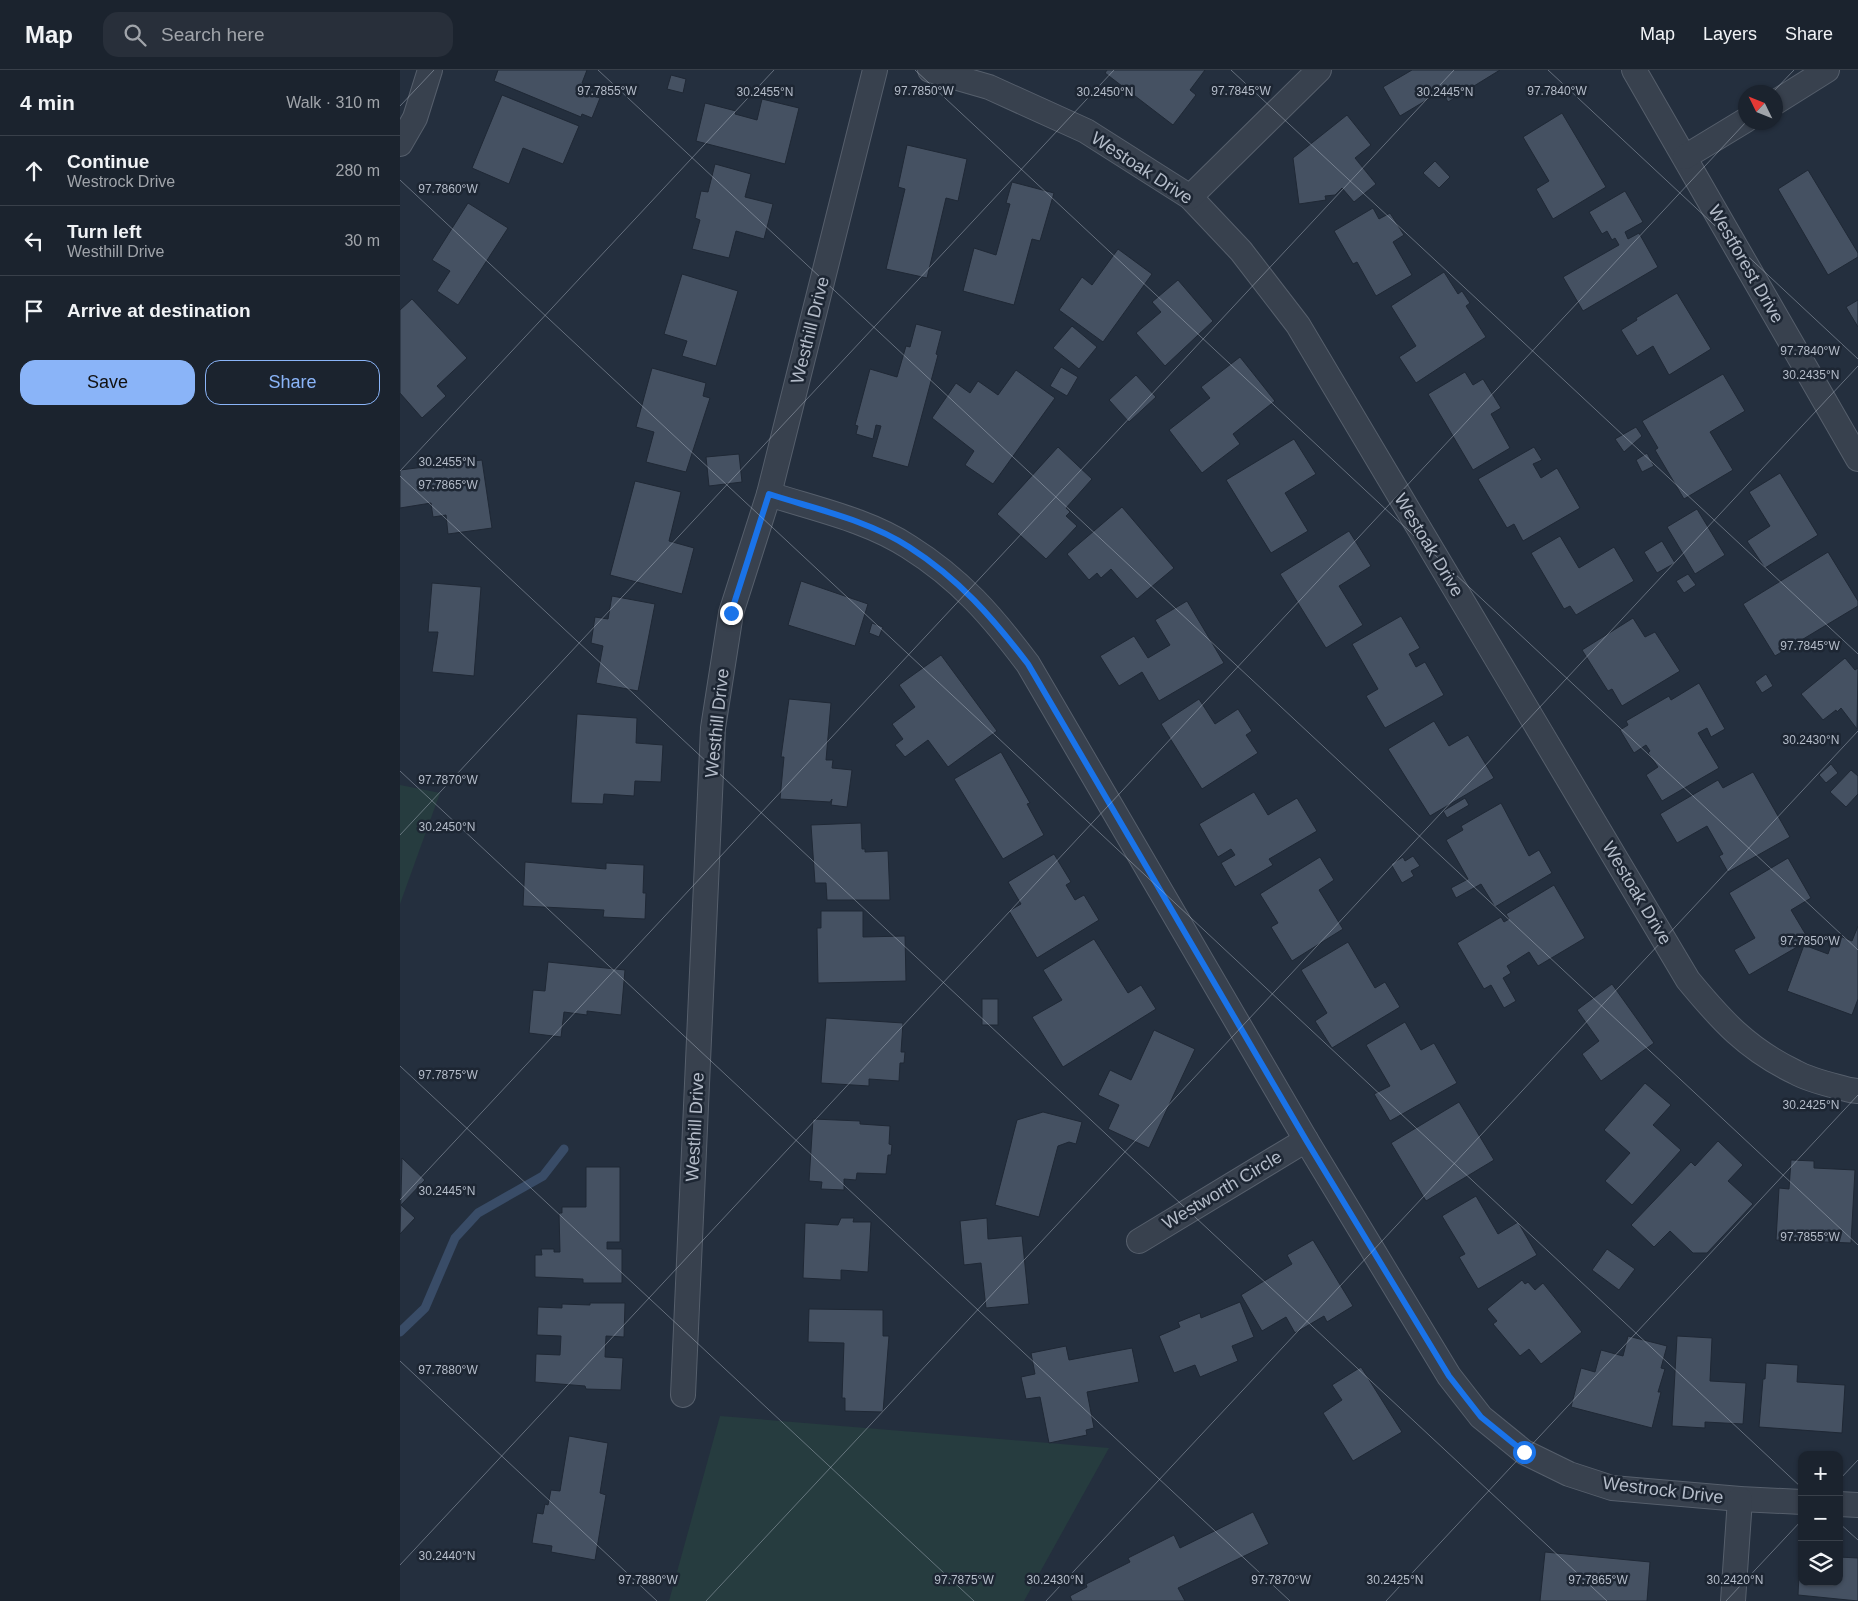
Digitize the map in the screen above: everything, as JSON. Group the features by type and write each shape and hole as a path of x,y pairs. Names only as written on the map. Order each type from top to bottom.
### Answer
{"street":[{"path":"400,144 415,118 430,70"},
{"name":"Westhill Drive","path":"683,1395 713,728 731,613 769,494 874,70"},
{"name":"Westoak Drive","path":"930,70 989,87 1086,131 1190,197 1241,251 1298,325 1688,980 1716,1014 1752,1048 1796,1073 1858,1091"},
{"path":"1190,197 1318,70"},
{"name":"Westforest Drive","path":"1634,70 1858,459"},
{"path":"1783,98 1827,70"},
{"path":"1685,157 1738,125"},
{"name":"Westrock Drive","path":"769,494 863,525 908,546 952,578 992,616 1028,664 1306,1140 1449,1376 1481,1417 1524,1452 1569,1474 1612,1488 1798,1502"},
{"name":"Westworth Circle","path":"1139,1241 1306,1140"},
{"path":"1733,1601 1740,1499"},
{"path":"1843,1504 1858,1505"}],"green space":[{"path":"400,785 440,793 400,904"},
{"path":"720,1416 1109,1448 1024,1601 669,1601"}],"building":[{"path":"498,70 587,70 582,83 593,88 590,95 600,98 592,118 582,114 581,117 494,81"},
{"path":"1107,70 1205,70 1190,90 1196,95 1173,125 1105,73"},
{"path":"1412,70 1500,70 1448,102 1442,91 1400,116 1383,87"},
{"path":"671,75 686,79 683,93 667,89"},
{"path":"502,95 579,126 563,164 523,148 509,184 472,168"},
{"path":"762,99 799,108 785,164 696,141 705,103 736,111 735,114 757,120"},
{"path":"1562,113 1606,187 1553,219 1536,189 1549,181 1523,137"},
{"path":"1347,115 1371,145 1355,158 1376,184 1354,202 1342,188 1335,195 1325,196 1326,200 1299,204 1293,158"},
{"path":"907,145 967,159 958,201 946,198 927,278 886,269 905,189 898,187"},
{"path":"1435,161 1450,177 1439,188 1423,173"},
{"path":"715,164 751,174 745,197 773,204 764,239 736,231 729,258 692,249 700,220 695,218 701,191 708,192"},
{"path":"1808,170 1858,253 1858,257 1828,275 1778,189"},
{"path":"1012,182 1054,193 1040,241 1032,239 1014,305 963,291 974,248 996,255 1010,204 1006,203"},
{"path":"1625,191 1643,222 1625,232 1628,239 1639,233 1658,267 1583,311 1563,277 1619,245 1615,238 1612,240 1607,231 1602,234 1589,212"},
{"path":"468,203 508,228 458,305 437,291 450,271 432,260"},
{"path":"1373,208 1379,219 1390,213 1404,235 1393,242 1412,275 1376,296 1357,262 1353,264 1334,231"},
{"path":"1118,249 1152,274 1103,342 1059,310 1082,277 1092,285"},
{"path":"1444,272 1458,294 1462,291 1470,303 1466,306 1486,337 1416,383 1399,357 1416,346 1391,306"},
{"path":"682,274 738,291 716,366 682,356 687,341 664,334"},
{"path":"1178,280 1213,321 1165,366 1136,333 1161,312 1152,302"},
{"path":"1677,293 1711,349 1669,375 1653,346 1637,356 1621,330 1637,320 1636,318"},
{"path":"412,299 467,358 437,386 446,396 422,418 400,393 400,310"},
{"path":"1858,300 1858,327 1846,307"},
{"path":"916,324 942,331 936,354 938,355 908,467 872,457 881,426 876,425 873,439 856,434 858,426 855,425 870,369 897,377 906,346 910,347"},
{"path":"1072,326 1097,347 1079,369 1053,348"},
{"path":"1240,357 1275,401 1233,434 1240,444 1202,473 1169,430 1210,398 1201,387"},
{"path":"1061,367 1078,377 1067,396 1050,386"},
{"path":"652,368 706,383 703,396 710,398 686,472 646,462 654,432 636,427"},
{"path":"1016,370 1055,398 993,484 965,465 974,451 932,418 956,383 970,393 978,381 998,395"},
{"path":"1465,372 1473,385 1483,379 1501,408 1491,414 1510,448 1473,470 1428,394"},
{"path":"1723,374 1745,411 1710,432 1733,470 1684,499 1655,450 1658,448 1642,421"},
{"path":"1136,375 1156,397 1129,422 1109,400"},
{"path":"1636,427 1642,436 1624,452 1615,439"},
{"path":"1294,439 1316,474 1285,493 1308,531 1271,553 1226,480"},
{"path":"1058,447 1092,479 1066,508 1070,512 1066,516 1077,526 1046,559 997,514"},
{"path":"1534,447 1542,460 1533,464 1541,478 1557,468 1580,508 1523,541 1514,524 1507,528 1478,479"},
{"path":"1647,453 1654,466 1642,472 1636,460"},
{"path":"739,454 742,482 709,486 706,457"},
{"path":"482,460 492,528 448,534 446,515 433,517 431,503 400,508 400,470"},
{"path":"1780,473 1818,535 1765,568 1747,541 1770,526 1749,492"},
{"path":"635,481 681,492 669,541 694,548 682,594 610,575"},
{"path":"1122,507 1174,568 1137,599 1111,569 1101,578 1097,573 1089,580 1067,554"},
{"path":"1697,509 1725,555 1695,574 1667,527"},
{"path":"1349,531 1371,566 1339,586 1363,625 1326,648 1280,574"},
{"path":"1560,536 1579,568 1614,547 1634,581 1576,615 1570,606 1564,609 1531,553"},
{"path":"1662,541 1675,563 1657,573 1644,552"},
{"path":"1828,552 1858,601 1858,606 1775,656 1743,604"},
{"path":"1688,574 1696,585 1684,593 1676,581"},
{"path":"801,581 868,604 855,646 788,625"},
{"path":"432,583 481,587 474,676 432,672 438,632 428,632"},
{"path":"612,596 655,604 638,691 596,683 603,646 591,643 595,617 608,619"},
{"path":"1187,601 1224,663 1159,701 1142,672 1119,686 1100,656 1134,636 1148,658 1170,645 1155,620"},
{"path":"1401,616 1420,648 1409,654 1416,667 1425,662 1444,695 1385,728 1366,696 1378,689 1352,644"},
{"path":"1633,618 1645,637 1655,632 1680,671 1622,706 1612,689 1608,691 1582,650"},
{"path":"872,623 883,627 879,637 869,633"},
{"path":"941,655 997,731 948,767 928,740 905,757 895,745 903,739 892,724 915,707 899,685"},
{"path":"1845,658 1855,670 1858,668 1857,729 1841,708 1823,720 1801,694"},
{"path":"1766,674 1773,686 1762,693 1755,682"},
{"path":"1699,683 1725,729 1711,737 1707,728 1698,733 1719,768 1662,801 1646,775 1658,767 1648,753 1650,751 1646,745 1634,753 1620,730 1628,725 1626,721 1669,696 1671,700"},
{"path":"789,699 831,703 826,760 833,760 832,768 852,770 847,807 831,805 832,799 830,802 780,799 784,757 781,757"},
{"path":"1199,699 1215,724 1238,709 1252,731 1246,735 1258,753 1202,789 1161,724"},
{"path":"577,714 637,718 636,743 663,745 661,782 635,781 634,796 604,794 603,804 571,803"},
{"path":"1434,721 1449,746 1468,735 1494,778 1430,816 1388,749"},
{"path":"1001,752 1030,803 1027,804 1044,835 1003,859 954,779"},
{"path":"1831,764 1838,773 1826,783 1819,775"},
{"path":"1851,770 1858,776 1858,794 1846,807 1830,792"},
{"path":"1753,772 1790,837 1728,872 1719,856 1723,854 1707,826 1677,843 1660,814 1718,780 1723,788"},
{"path":"1254,792 1268,815 1297,798 1317,831 1269,859 1273,865 1235,887 1221,863 1235,855 1231,849 1218,857 1199,824"},
{"path":"1465,798 1469,805 1447,818 1443,811"},
{"path":"1501,803 1529,856 1539,850 1552,873 1495,907 1481,884 1456,898 1451,888 1468,879 1446,840 1463,830 1461,826"},
{"path":"861,823 862,849 865,849 865,852 888,851 890,900 827,900 826,883 815,883 811,825"},
{"path":"1054,854 1071,882 1066,885 1075,900 1084,895 1099,920 1037,958 1009,911 1021,904 1008,882"},
{"path":"1413,856 1420,866 1411,871 1414,876 1402,883 1391,864 1403,857 1405,861"},
{"path":"1320,857 1334,880 1319,890 1343,929 1292,961 1271,927 1278,923 1260,894"},
{"path":"1788,858 1811,898 1791,910 1809,940 1749,975 1734,950 1755,938 1729,893"},
{"path":"525,862 606,869 606,863 644,865 643,893 646,893 645,919 603,917 604,910 523,906"},
{"path":"1554,885 1585,938 1538,966 1529,952 1507,966 1511,973 1503,978 1516,1001 1504,1008 1491,985 1484,989 1457,943 1501,917 1504,922 1509,919 1506,914"},
{"path":"821,911 863,911 863,937 905,936 906,981 818,983 817,928 821,928"},
{"path":"1858,926 1858,999 1852,1015 1787,991 1804,945 1828,954 1835,934 1852,941"},
{"path":"1094,939 1128,993 1141,985 1156,1009 1063,1067 1032,1017 1062,1000 1043,970"},
{"path":"1348,942 1375,988 1385,982 1400,1007 1332,1048 1315,1021 1327,1013 1301,970"},
{"path":"548,962 625,970 621,1015 587,1011 587,1015 564,1012 561,1037 529,1033 533,990 545,991"},
{"path":"1612,984 1654,1043 1601,1081 1582,1054 1599,1041 1577,1010"},
{"path":"982,999 998,999 998,1025 982,1025"},
{"path":"826,1018 903,1023 901,1052 905,1052 904,1063 900,1063 899,1081 869,1079 869,1086 821,1083"},
{"path":"1405,1022 1421,1050 1434,1043 1457,1083 1390,1121 1374,1094 1390,1086 1366,1045"},
{"path":"1154,1030 1195,1049 1149,1148 1108,1129 1119,1105 1098,1095 1110,1070 1131,1080"},
{"path":"1645,1083 1671,1105 1653,1125 1681,1150 1632,1205 1605,1181 1630,1153 1604,1130"},
{"path":"1459,1102 1494,1160 1426,1201 1391,1143"},
{"path":"1043,1112 1082,1122 1076,1144 1069,1142 1058,1146 1039,1217 995,1205 1017,1120"},
{"path":"813,1119 860,1121 860,1124 890,1126 889,1144 892,1145 891,1155 888,1155 886,1174 857,1173 856,1180 844,1179 844,1190 821,1189 822,1182 809,1181"},
{"path":"1718,1141 1743,1165 1728,1181 1753,1204 1707,1253 1693,1253 1670,1231 1654,1247 1631,1225 1691,1162 1695,1166"},
{"path":"402,1158 425,1180 401,1205 415,1218 400,1234"},
{"path":"1791,1160 1814,1161 1814,1168 1855,1170 1851,1243 1776,1240 1779,1188 1789,1189"},
{"path":"586,1167 620,1167 620,1242 607,1242 607,1249 622,1249 622,1283 583,1283 583,1279 535,1277 535,1255 542,1255 541,1249 554,1249 554,1252 560,1252 559,1213 562,1213 562,1207 586,1207"},
{"path":"1476,1196 1498,1234 1518,1222 1537,1255 1478,1289 1459,1257 1465,1254 1442,1216"},
{"path":"841,1218 854,1218 853,1222 871,1222 868,1272 841,1270 841,1280 803,1278 805,1223 838,1225"},
{"path":"987,1218 988,1239 1022,1236 1029,1304 986,1308 981,1263 964,1265 960,1221"},
{"path":"1313,1240 1353,1306 1327,1322 1324,1316 1295,1333 1286,1317 1262,1331 1241,1295 1292,1264 1287,1255"},
{"path":"1607,1249 1635,1269 1619,1290 1592,1270"},
{"path":"1522,1280 1525,1284 1528,1282 1535,1290 1543,1283 1582,1332 1541,1364 1529,1349 1520,1356 1493,1324 1497,1321 1487,1309"},
{"path":"1240,1302 1254,1337 1232,1346 1238,1361 1200,1377 1195,1365 1174,1373 1159,1336 1180,1327 1178,1322 1200,1313 1201,1318"},
{"path":"590,1303 625,1303 624,1337 606,1336 605,1357 623,1358 621,1390 586,1389 585,1386 535,1382 536,1354 560,1355 561,1336 537,1335 538,1307 562,1308 562,1304 590,1305"},
{"path":"809,1309 883,1310 883,1336 889,1336 883,1412 845,1411 845,1398 842,1398 844,1343 808,1342"},
{"path":"1628,1336 1667,1346 1661,1368 1665,1369 1658,1392 1661,1392 1652,1428 1571,1407 1581,1368 1595,1372 1601,1350 1623,1356"},
{"path":"1677,1336 1712,1338 1710,1381 1746,1383 1743,1424 1705,1422 1705,1428 1672,1426"},
{"path":"1066,1346 1069,1360 1132,1348 1139,1382 1087,1392 1094,1428 1086,1430 1087,1435 1049,1443 1040,1397 1026,1399 1021,1377 1035,1374 1031,1353"},
{"path":"1766,1363 1798,1365 1797,1382 1845,1385 1842,1433 1759,1427"},
{"path":"1361,1367 1402,1432 1353,1461 1323,1413 1342,1400 1332,1385"},
{"path":"569,1436 608,1443 600,1493 606,1495 595,1560 551,1552 552,1546 532,1543 537,1513 543,1514 545,1504 548,1505 551,1490 560,1491"},
{"path":"1253,1512 1269,1544 1178,1588 1185,1601 1072,1601 1070,1596 1087,1587 1086,1584 1130,1562 1128,1558 1174,1535 1180,1548"},
{"path":"1545,1552 1650,1562 1647,1601 1540,1601"},
{"path":"1843,1557 1858,1558 1858,1601 1798,1595 1798,1586 1843,1586"}],"waterway":[{"path":"400,1332 425,1308 455,1238 478,1213 543,1176 564,1149"}],"route":[{"path":"731,613 769,494 863,525 908,546 952,578 992,616 1028,664 1306,1140 1449,1376 1481,1417 1524,1452"}]}
